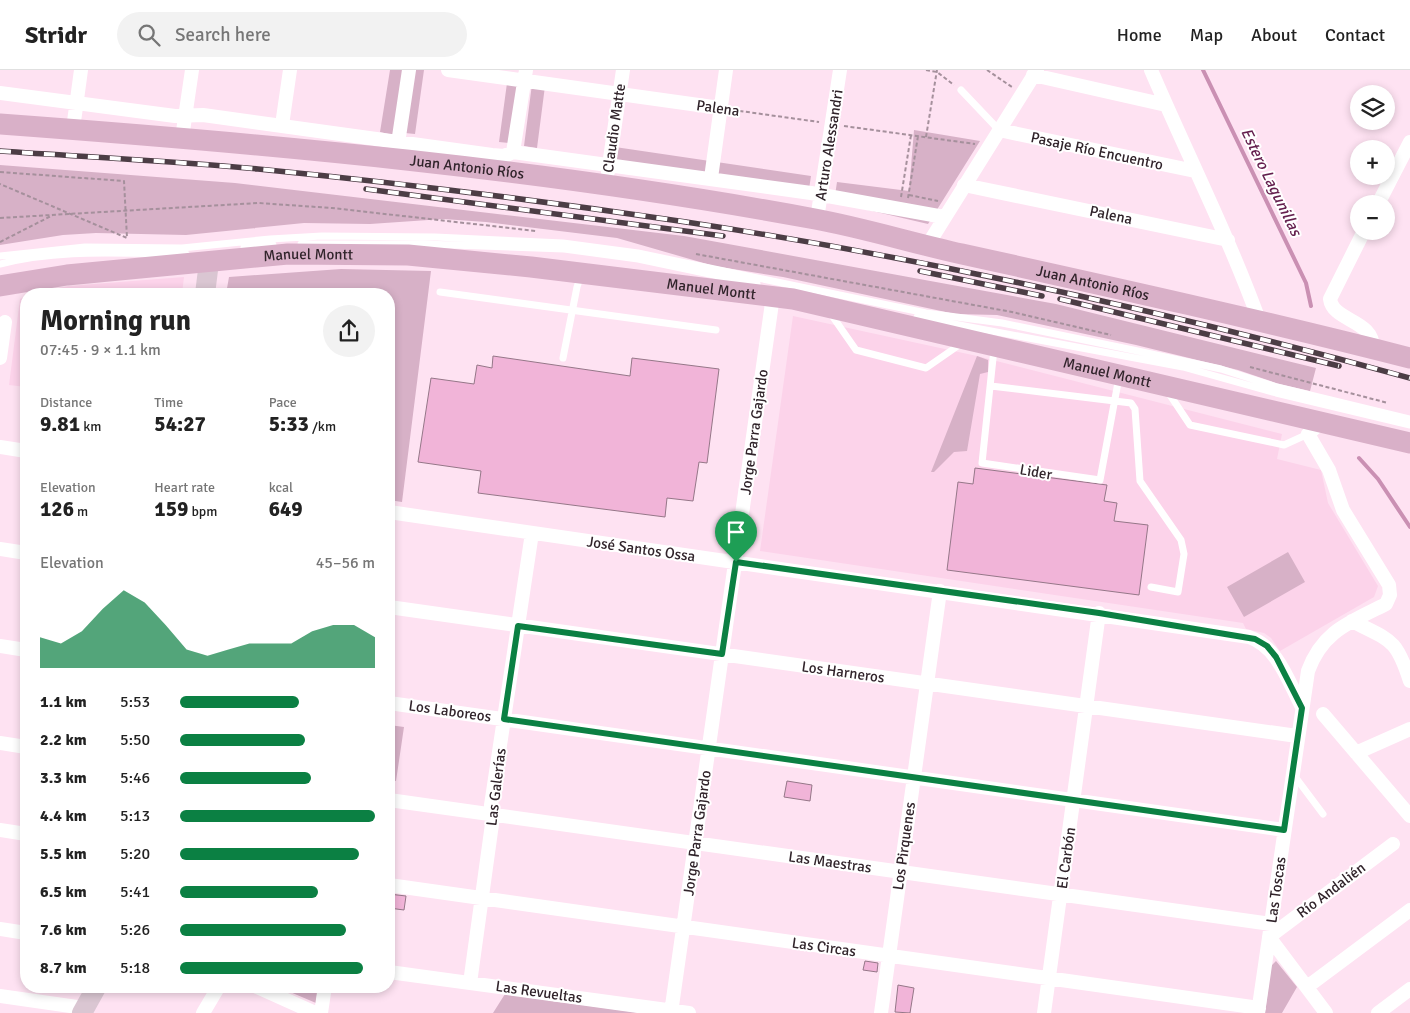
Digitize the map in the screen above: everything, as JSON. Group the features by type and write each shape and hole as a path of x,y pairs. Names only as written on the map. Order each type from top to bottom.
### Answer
{"main road":[{"name":"Juan Antonio Ríos","path":"0,124 182,138 397,150 606,186 817,219 927,246 1259,320 1410,358"},
{"name":"Manuel Montt","path":"0,286 67,275 288,254 385,254 582,273 773,296 832,308 1165,385 1315,428 1410,443"}],"street":[{"path":"73,129 81,70"},
{"path":"182,138 192,70"},
{"path":"282,125 290,70"},
{"path":"397,150 409,70"},
{"name":"Palena","path":"448,70 526,75 619,94 720,108"},
{"name":"Claudio Matte","path":"606,186 623,70"},
{"path":"711,178 726,70"},
{"name":"Arturo Alessandri","path":"817,219 840,70"},
{"path":"1151,70 1195,171 1228,240 1259,320"},
{"path":"927,246 1035,73 1166,105"},
{"path":"514,152 526,75"},
{"path":"0,93 175,116 203,115 282,125 397,150 504,156 514,152 711,178 822,195 944,217"},
{"name":"Pasaje Río Encuentro","path":"999,130 1195,171"},
{"path":"1383,195 1410,142"},
{"name":"Palena","path":"964,184 1228,240"},
{"path":"1360,240 1330,299 1334,308 1369,333 1373,341 1373,349"},
{"path":"206,288 209,262"},
{"name":"Jorge Parra Gajardo","path":"671,1012 773,296"},
{"path":"0,358 5,322"},
{"name":"Las Toscas","path":"1258,1010 1308,671 1314,655 1330,634 1386,604 1390,590 1343,510 1315,428"},
{"path":"0,447 20,450"},
{"name":"José Santos Ossa","path":"395,513 1099,613 1255,639 1267,646 1276,657 1302,708"},
{"name":"Las Galerías","path":"470,983 504,719 532,533"},
{"path":"0,549 20,552"},
{"name":"Los Pirquenes","path":"880,1013 940,591"},
{"name":"Los Harneros","path":"395,608 1298,736"},
{"name":"El Carbón","path":"1044,1013 1099,613"},
{"path":"1352,621 1392,642 1402,656 1410,680"},
{"path":"0,646 20,649"},
{"name":"Los Laboreos","path":"395,704 1284,830"},
{"path":"1323,714 1410,816"},
{"path":"1356,753 1410,729"},
{"path":"0,743 20,746"},
{"name":"Las Maestras","path":"395,801 1061,894 1270,930"},
{"path":"0,830 20,833"},
{"name":"Río Andalién","path":"1270,930 1393,844"},
{"name":"Las Circas","path":"395,886 1049,978 1258,1010"},
{"path":"1307,987 1410,910"},
{"path":"0,929 20,932"},
{"path":"1270,930 1326,1013"},
{"name":"Las Revueltas","path":"395,973 689,1013"},
{"path":"1378,1013 1410,990"},
{"path":"0,996 83,1011 93,993"},
{"path":"203,1013 215,993"},
{"path":"271,993 315,1013"},
{"path":"321,1013 324,993"}],"lane":[{"path":"960,90 999,130"},
{"name":"Manuel Montt","path":"0,256 85,247 182,248 322,236 563,243 638,253 926,313 1002,323 1133,350 1221,370 1288,390 1410,419"},
{"name":"Manuel Montt","path":"0,264 59,255 119,252 193,254 297,244 423,244 582,250 638,259 921,318 1183,368 1276,393 1410,425"},
{"path":"563,358 571,312 582,273"},
{"path":"440,292 571,312 716,330"},
{"path":"832,308 833,317 856,350 926,368 966,339"},
{"name":"Lider","path":"995,345 982,463 1100,480 1120,374"},
{"path":"1165,385 1190,425 1284,446 1315,428"},
{"path":"991,386 1131,403 1135,409 1140,481 1181,540 1184,554 1178,592 1152,588"},
{"path":"1292,773 1323,814"}],"path":[{"path":"926,70 937,71 960,90"},
{"path":"987,70 1022,93"},
{"path":"926,137 937,71"},
{"name":"Palena","path":"720,108 989,146"},
{"path":"903,210 911,135"},
{"path":"903,210 909,195 918,136"},
{"path":"0,172 124,181 127,238 0,184"},
{"path":"909,195 938,200"},
{"path":"0,218 258,203 340,209 545,232"},
{"path":"0,242 55,214"},
{"path":"687,253 794,272"}],"shaded area":[{"path":"390,70 403,70 393,135 380,132"},
{"path":"413,70 424,70 415,134 405,133"},
{"path":"507,83 517,85 509,143 499,142"},
{"path":"532,84 545,86 537,148 524,146"},
{"path":"914,130 980,141 928,224 834,202 837,182 909,191"},
{"path":"615,147 811,176 808,196 611,166"},
{"path":"0,165 235,183 684,236 1056,304 1316,368 1310,391 1279,384 1238,370 1136,345 997,315 955,314 783,277 714,266 617,238 486,222 443,219 370,224 304,223 186,235 96,233 63,235 0,245"},
{"path":"341,269 431,271 402,502 395,501 395,288 227,288 229,277"},
{"path":"184,277 183,288 58,288"},
{"path":"20,299 20,386 9,385"},
{"path":"793,316 977,356 1282,434 1277,459 1321,470 1328,503 1378,586 1374,597 1280,651 1271,638 1264,633 1246,629 1243,623 760,551"},
{"path":"977,356 988,360 988,372 980,374 967,451 954,452 934,472 931,472"},
{"path":"1288,552 1305,582 1244,617 1227,587"},
{"path":"395,726 404,727 395,781"},
{"path":"1276,961 1297,987 1282,1013 1265,1013 1271,966"},
{"path":"292,993 317,993 316,1003"},
{"path":"505,994 641,1013 493,1013"}],"building":[{"path":"493,356 630,376 632,358 719,369 707,463 699,462 693,501 667,498 665,517 478,493 481,471 418,462 431,378 474,384 477,365 492,368"},
{"path":"975,468 1107,485 1104,501 1117,503 1114,521 1148,525 1139,595 947,570 958,482 973,484"},
{"path":"787,781 812,785 810,801 784,797"},
{"path":"395,895 406,896 404,910 395,909"},
{"path":"865,961 878,963 877,972 863,970"},
{"path":"898,985 914,988 910,1013 895,1012"}],"waterway":[{"name":"Estero Lagunillas","path":"1203,70 1306,283 1311,306"},
{"name":"Estero Lagunillas","path":"1359,458 1378,479 1410,527"}],"railway":[{"path":"0,151 226,166 365,180 686,222 960,270 1231,331 1410,378"},
{"path":"366,189 723,236"},
{"path":"920,271 1042,296"},
{"path":"1060,299 1339,366"}],"route":[{"path":"736,562 1099,613 1242,635 1255,639 1272,651 1302,708 1284,830 504,719 518,626 722,654 736,562"}]}
